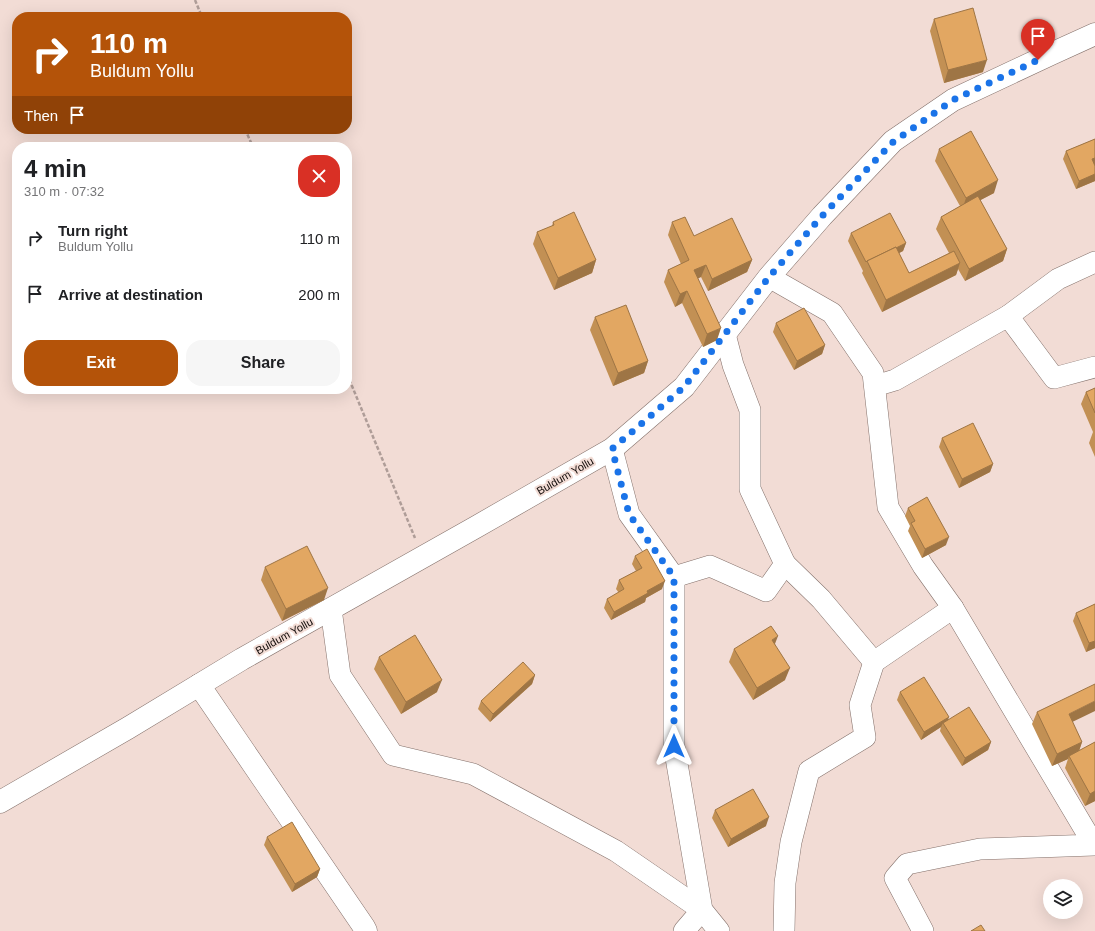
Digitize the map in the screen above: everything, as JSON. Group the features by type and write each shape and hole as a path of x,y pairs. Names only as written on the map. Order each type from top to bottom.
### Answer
{"street":[{"name":"Buldum Yollu","path":"0,802 199,685 612,449 684,387 769,277 822,216 893,142 953,100 1095,34"},
{"path":"875,386 895,380 1008,316 1058,279 1095,262"},
{"path":"769,277 832,313 873,373 888,507 923,566 953,608 1095,845 980,849 907,864 895,878 923,931"},
{"path":"1008,316 1054,378 1095,367"},
{"path":"725,334 733,365 750,410 750,489 785,564 821,599 874,662"},
{"path":"612,449 629,514 674,577 674,746 702,910"},
{"path":"674,577 710,566 766,591 785,564"},
{"path":"784,931 785,883 790,849 808,771 865,737 860,705 874,662 953,608"},
{"path":"331,609 340,675 393,755 473,774 616,851 702,910 719,931"},
{"path":"199,685 366,931"},
{"path":"684,931 702,910"}],"path":[{"path":"195,0 200,12"},
{"path":"352,386 423,557"}],"building":[{"path":"973,8 987,60 948,70 934,19"},
{"path":"971,131 998,180 966,198 939,149"},
{"path":"1095,139 1095,158 1092,159 1095,166 1095,174 1079,181 1066,151"},
{"path":"978,196 1007,249 969,269 941,217"},
{"path":"574,212 596,260 558,278 537,232 554,225 553,222"},
{"path":"890,213 906,243 866,262 851,233"},
{"path":"685,217 694,236 732,218 752,260 712,279 706,265 694,270 721,328 707,334 687,291 680,294 668,270 689,260 672,222"},
{"path":"896,247 909,273 954,251 960,263 886,300 867,261"},
{"path":"626,305 648,361 618,373 595,317"},
{"path":"804,308 825,345 797,361 776,323"},
{"path":"1095,388 1095,413 1086,392"},
{"path":"973,423 993,464 962,479 942,438"},
{"path":"927,497 949,537 925,549 911,523 915,521 908,508"},
{"path":"307,546 328,588 286,609 265,567"},
{"path":"647,549 665,581 647,591 648,593 614,612 607,599 624,589 619,580 642,568 635,556"},
{"path":"1095,604 1095,641 1089,643 1076,613"},
{"path":"771,626 778,636 772,640 790,668 757,688 734,649"},
{"path":"415,635 442,680 406,702 379,657"},
{"path":"523,662 535,675 493,714 481,701"},
{"path":"924,677 949,717 924,732 900,692"},
{"path":"1095,684 1095,701 1069,714 1082,742 1057,754 1037,712"},
{"path":"969,707 991,742 965,758 943,723"},
{"path":"1095,742 1095,791 1090,794 1069,756"},
{"path":"753,789 769,817 731,839 715,810"},
{"path":"292,822 320,869 295,884 267,837"},
{"path":"981,925 985,931 971,931"}],"route":[{"path":"674,746 674,577 629,514 612,449 684,387 769,277 822,216 893,142 953,100 1038,60"}]}
